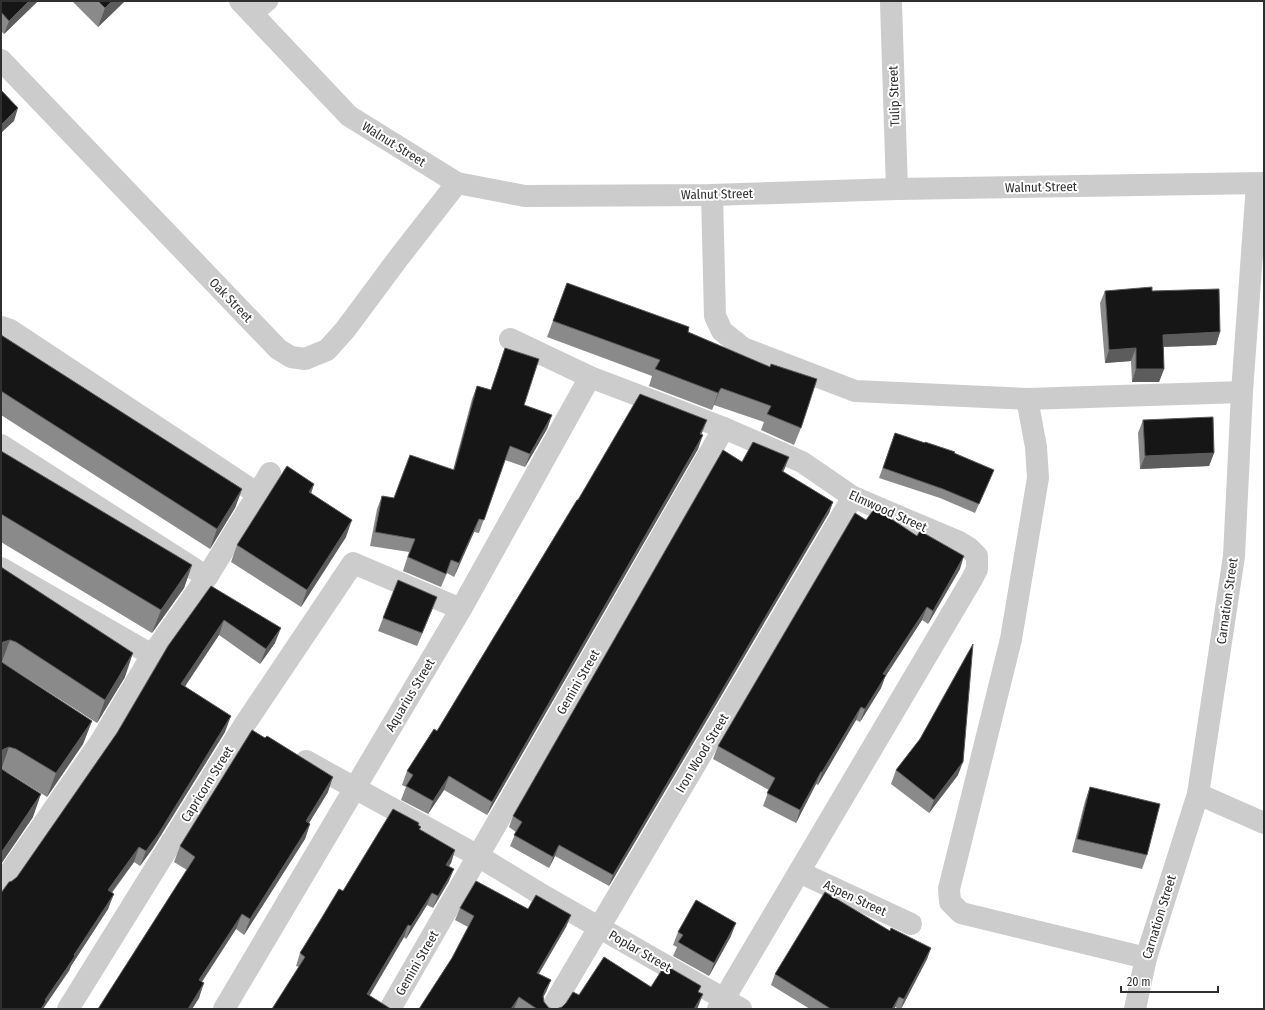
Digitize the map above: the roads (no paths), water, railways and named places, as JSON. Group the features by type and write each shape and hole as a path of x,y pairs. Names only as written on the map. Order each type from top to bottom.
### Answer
{"street":[{"name":"Tulip Street","path":"891,3 898,189"},
{"name":"Walnut Street","path":"255,6 349,116 457,183 525,196 712,195 898,189 1261,184"},
{"name":"Oak Street","path":"1,60 278,348 291,357 305,359 327,350 345,330 457,183"},
{"name":"Carnation Street","path":"1135,1009 1146,958 1198,794 1234,556 1242,392 1261,184"},
{"path":"712,195 715,316 722,332 743,348 855,391 1027,399 1242,392"},
{"path":"1,327 10,330 258,494"},
{"path":"510,338 590,377 724,428"},
{"name":"Aquarius Street","path":"224,1009 461,609 590,377"},
{"path":"1027,399 1036,447 1038,478 1011,639 949,888 950,902 961,913 1146,958"},
{"name":"Elmwood Street","path":"724,428 802,462 853,497 959,542 970,548 977,556 977,569 972,579 800,872"},
{"name":"Gemini Street","path":"390,1009 724,428"},
{"path":"1,445 207,577"},
{"path":"1,885 50,813 94,737 207,577 270,473"},
{"name":"Iron Wood Street","path":"551,1009 853,497"},
{"name":"Capricorn Street","path":"68,1009 243,726 353,563 461,609"},
{"path":"1,568 152,656"},
{"path":"243,726 262,738"},
{"name":"Poplar Street","path":"289,752 478,856 538,893 599,927 728,1006"},
{"path":"1198,794 1264,823"},
{"path":"32,802 50,813"},
{"path":"728,1006 800,872"},
{"name":"Aspen Street","path":"800,872 911,924"}]}
